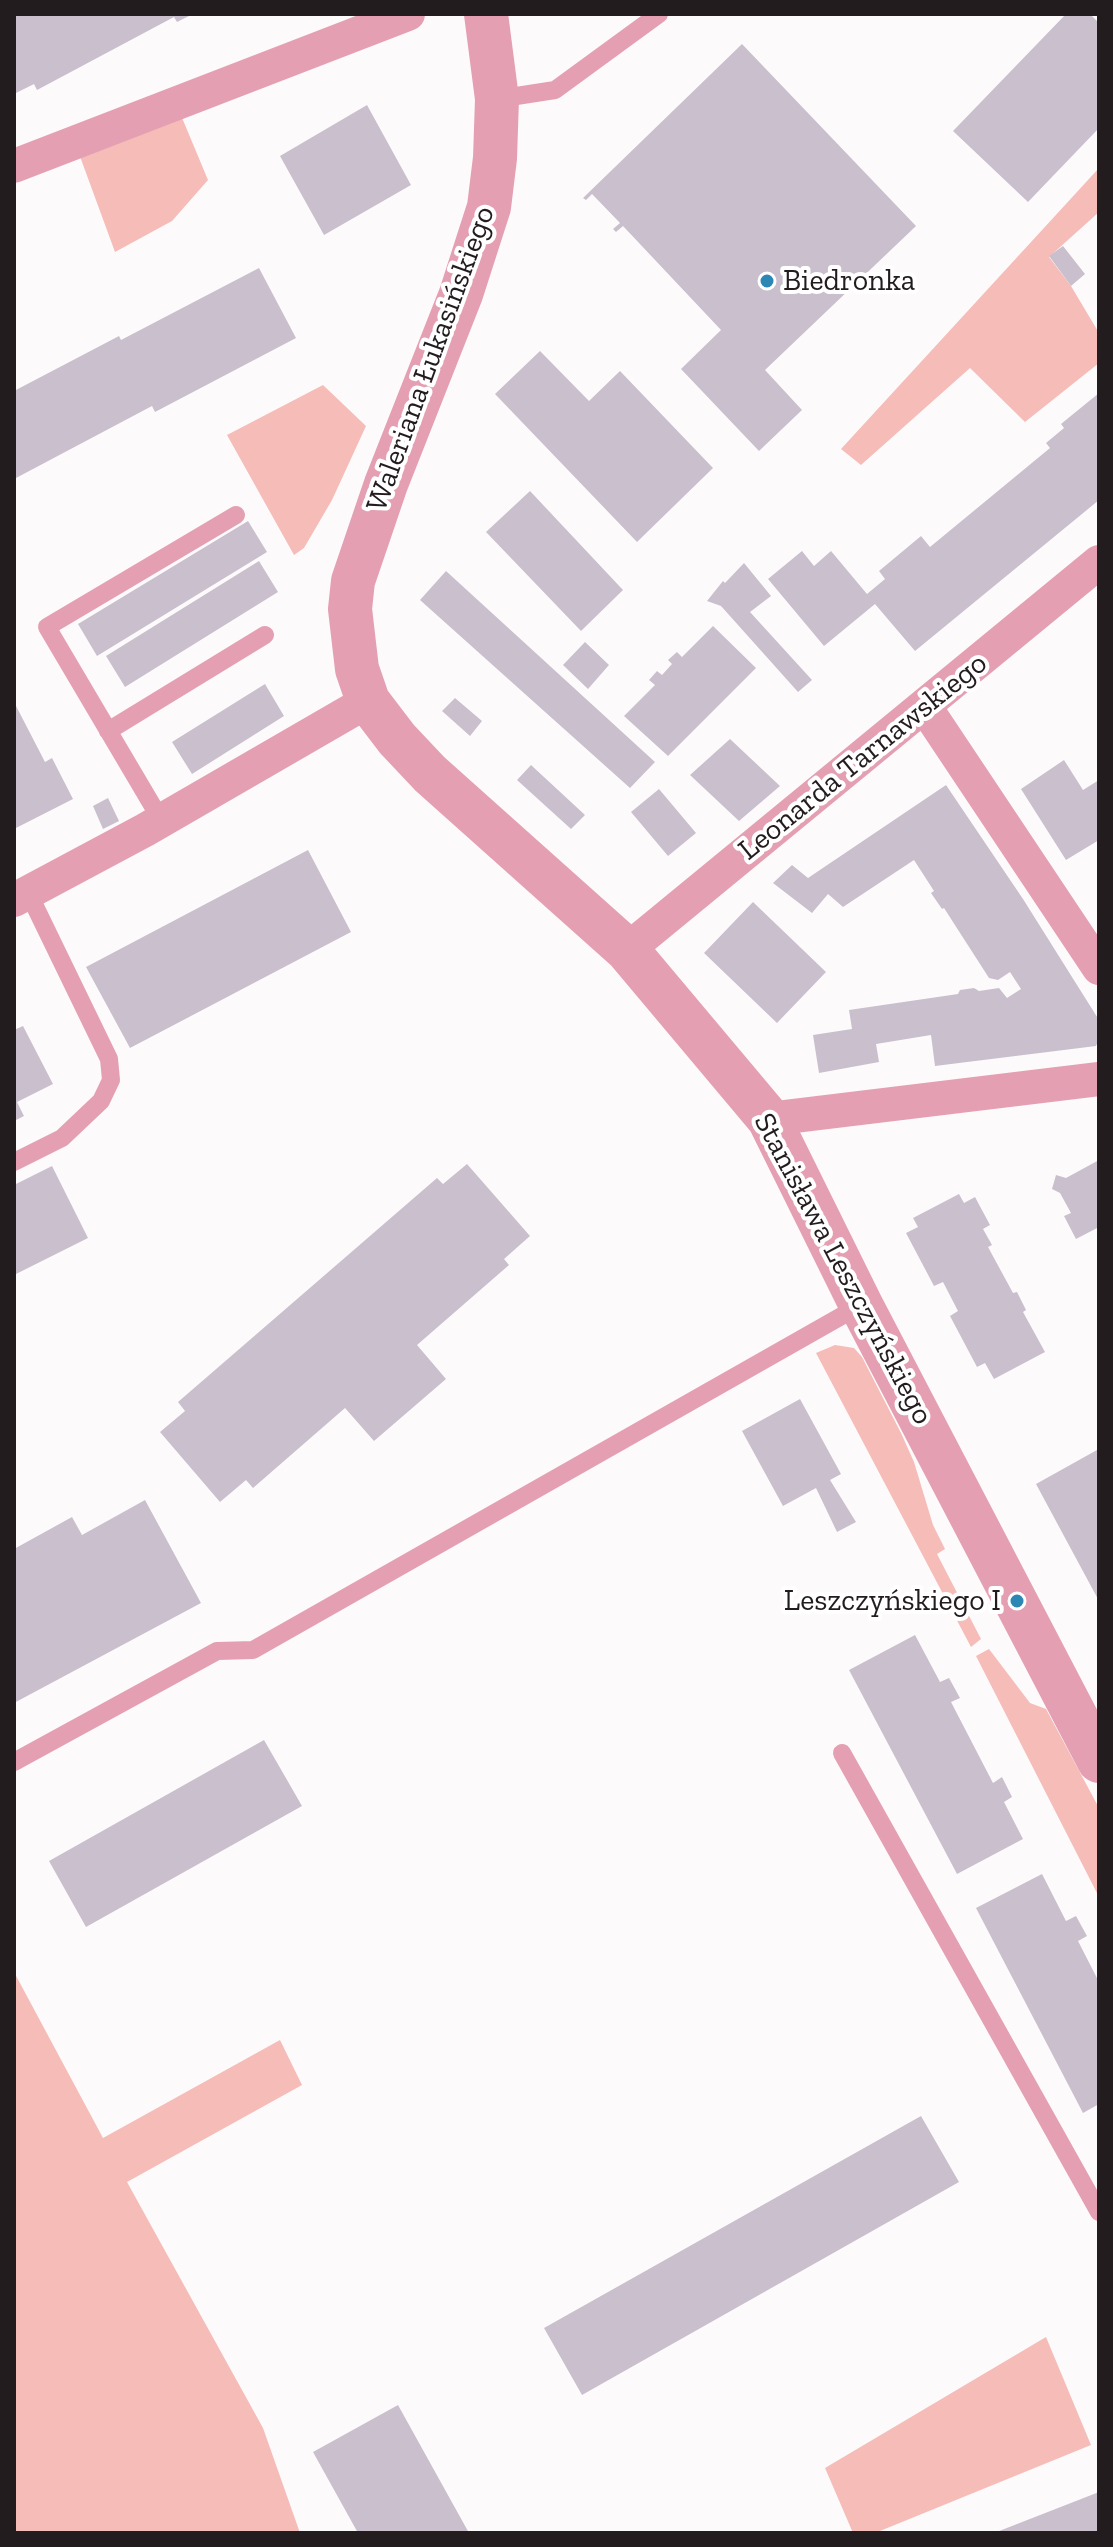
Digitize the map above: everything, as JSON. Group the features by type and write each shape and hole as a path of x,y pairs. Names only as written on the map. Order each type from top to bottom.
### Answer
{"street":[{"path":"14,166 408,14"},
{"name":"Waleriana Łukasińskiego","path":"368,701 351,638 353,581 386,484 461,294 489,207 497,99 486,14"},
{"name":"Leonarda Tarnawskiego","path":"627,950 1099,562"},
{"path":"21,896 368,701"},
{"name":"Stanisława Leszczyńskiego","path":"368,701 397,739 430,774 627,950 769,1119 861,1305 1098,1758"},
{"path":"925,707 1099,968"},
{"path":"769,1119 1099,1079"}],"lane":[{"path":"497,99 555,90 659,14"},
{"path":"161,820 47,627 236,515"},
{"path":"108,731 265,635"},
{"path":"14,1162 62,1138 101,1101 111,1080 109,1059 21,896"},
{"path":"14,1762 217,1651 253,1650 861,1305"},
{"path":"842,1753 1099,2212"}],"shaded area":[{"path":"180,113 208,180 172,221 115,252 78,151"},
{"path":"1099,168 1099,212 1049,257 1071,286 1099,333 1099,363 1025,422 970,368 861,465 841,449"},
{"path":"323,385 366,426 332,500 304,548 294,555 227,435"},
{"path":"835,1345 854,1348 862,1357 901,1433 914,1462 933,1525 945,1549 937,1554 981,1639 971,1647 816,1353"},
{"path":"989,1649 1030,1703 1046,1709 1099,1808 1099,1897 976,1656"},
{"path":"14,1972 103,2138 280,2040 302,2085 127,2182 263,2428 300,2533 14,2533"},
{"path":"1046,2337 1091,2445 875,2533 853,2533 825,2468"}],"building":[{"path":"14,14 193,14 177,22 174,17 37,90 34,84 14,94"},
{"path":"1066,14 1090,14 1099,23 1099,128 1028,202 953,131"},
{"name":"Biedronka","path":"742,44 916,226 765,370 802,410 759,451 681,369 721,330 623,226 616,232 613,229 620,223 592,194 586,200 583,198"},
{"path":"367,105 411,185 324,235 280,156"},
{"path":"1063,246 1085,274 1071,286 1049,256"},
{"path":"259,268 296,338 155,412 152,406 16,478 14,391 119,336 121,340"},
{"path":"540,351 589,401 620,371 713,468 637,542 495,394"},
{"path":"1099,393 1099,500 915,651 875,604 824,646 768,579 802,551 814,566 831,551 867,594 885,579 879,571 921,536 930,547 1050,448 1046,443 1064,428 1061,424"},
{"path":"530,491 623,590 581,631 486,532"},
{"path":"248,521 267,552 97,656 78,624"},
{"path":"259,561 278,592 125,687 106,656"},
{"path":"744,563 771,596 750,612 812,680 798,692 721,606 707,601 723,581 725,583"},
{"path":"446,571 655,762 630,788 420,600"},
{"path":"713,626 756,668 668,756 624,716 655,685 649,680 657,671 662,675 672,664 668,660 677,652 682,657"},
{"path":"585,642 609,665 588,689 563,665"},
{"path":"265,684 284,716 192,774 172,742"},
{"path":"455,698 482,721 470,736 442,711"},
{"path":"14,702 45,762 52,758 73,799 14,829"},
{"path":"730,739 780,786 739,821 690,775"},
{"path":"1064,760 1083,790 1099,780 1099,840 1066,860 1021,789"},
{"path":"531,765 585,815 571,829 517,780"},
{"path":"946,785 1099,1020 1096,1046 935,1066 931,1035 876,1044 879,1062 819,1073 813,1035 852,1029 849,1010 958,994 960,990 974,988 979,991 999,988 1007,998 1021,989 1010,972 998,980 989,978 931,893 934,891 914,860 843,907 828,894 812,913 773,883 792,865 808,878"},
{"path":"659,789 696,833 668,856 631,812"},
{"path":"108,798 119,821 103,829 93,806"},
{"path":"308,850 351,932 130,1048 86,967"},
{"path":"753,902 826,972 777,1023 704,953"},
{"path":"23,1026 53,1084 17,1102 24,1116 14,1121 14,1030"},
{"path":"1099,1160 1099,1227 1076,1239 1064,1216 1071,1213 1060,1193 1052,1189 1056,1175 1066,1178"},
{"path":"467,1164 530,1236 504,1259 509,1265 417,1345 446,1379 374,1441 345,1408 253,1488 246,1480 220,1502 160,1432 185,1411 178,1402 437,1178 443,1184"},
{"path":"52,1166 88,1238 14,1275 14,1185"},
{"path":"959,1194 964,1203 975,1197 990,1225 983,1229 992,1245 988,1247 1013,1293 1017,1292 1026,1310 1023,1312 1045,1352 994,1379 985,1363 977,1367 950,1316 958,1311 943,1282 934,1286 906,1233 918,1227 913,1218"},
{"path":"800,1399 841,1474 830,1480 856,1522 837,1532 816,1488 783,1506 742,1431"},
{"path":"1097,1450 1099,1454 1099,1601 1036,1484"},
{"path":"145,1500 201,1603 14,1703 14,1549 72,1517 82,1535"},
{"path":"915,1635 940,1682 949,1678 960,1698 951,1702 993,1783 1002,1777 1012,1797 1004,1802 1023,1839 957,1874 849,1670"},
{"path":"264,1740 302,1806 86,1927 49,1861"},
{"path":"1042,1874 1066,1921 1076,1916 1087,1936 1078,1941 1099,1982 1099,2104 1083,2113 976,1908"},
{"path":"921,2116 959,2182 582,2395 544,2328"},
{"path":"398,2405 469,2533 358,2533 313,2452"},
{"path":"1099,2492 1099,2533 994,2533"}],"place":[{"name":"Biedronka","path":"767,281"},
{"name":"Leszczyńskiego I","path":"1017,1601"}]}
